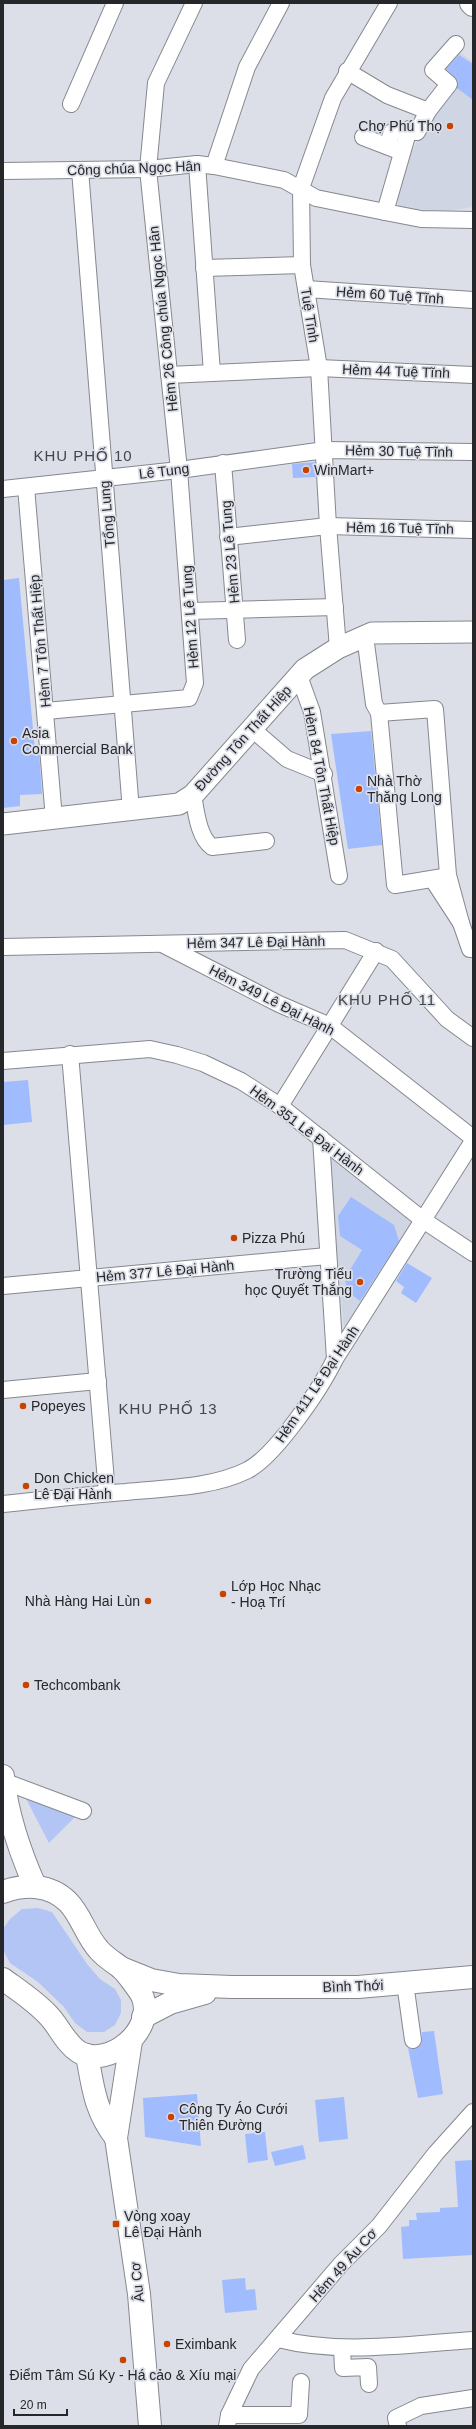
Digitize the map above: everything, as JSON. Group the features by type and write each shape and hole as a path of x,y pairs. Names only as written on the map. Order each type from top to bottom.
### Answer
{"main road":[{"path":"3,1776 17,1838 35,1886"},
{"path":"3,1892 18,1887 35,1886 51,1891 68,1902 99,1950 121,1968 144,1999 144,2017 131,2041 108,2055 92,2057 68,2043 48,2014 3,1979"},
{"name":"Bình Thới","path":"121,1968 151,1980 179,1985 232,1987 358,1987 473,1977"},
{"name":"Bình Thới","path":"144,2017 170,2003 232,1987"},
{"path":"3,1996 32,2001"},
{"name":"Âu Cơ","path":"131,2041 116,2138 139,2294 150,2426"},
{"path":"87,2055 97,2104 103,2122 116,2138"}],"street":[{"path":"71,104 115,3"},
{"name":"Hẻm 26 Công chúa Ngọc Hân","path":"179,470 148,169 156,83 194,3"},
{"path":"214,166 247,67 281,3"},
{"name":"Tuệ Tĩnh","path":"338,648 328,526 325,450 319,368 302,264 301,188 333,98 347,71 389,3"},
{"path":"385,212 409,129 417,132 428,111 449,84 433,70 456,44"},
{"path":"347,71 387,95 428,111"},
{"path":"363,137 390,139 402,152"},
{"path":"197,164 212,373"},
{"name":"Công chúa Ngọc Hân","path":"3,168 80,170 148,169 197,164 284,180 301,188 316,198 385,212 421,219 473,220"},
{"name":"Tổng Lung","path":"80,170 104,478 124,703 131,811"},
{"path":"204,268 302,264"},
{"name":"Hẻm 60 Tuệ Tĩnh","path":"306,289 373,295 473,300"},
{"name":"Hẻm 44 Tuệ Tĩnh","path":"169,375 319,368 473,375"},
{"name":"Lê Tung","path":"3,489 179,470 325,450"},
{"name":"Hẻm 30 Tuệ Tĩnh","path":"325,450 473,452"},
{"name":"Hẻm 23 Lê Tung","path":"223,463 237,640"},
{"name":"Hẻm 12 Lê Tung","path":"124,703 189,698 195,682 179,470"},
{"name":"Hẻm 7 Tôn Thất Hiệp","path":"26,487 54,819"},
{"name":"Hẻm 16 Tuệ Tĩnh","path":"228,537 328,526 473,530"},
{"path":"190,611 235,612 335,607"},
{"name":"Đường Tôn Thất Hiệp","path":"3,824 171,807 193,795 305,669 338,648 372,633 473,632"},
{"path":"365,636 374,704 379,713 395,885 440,878"},
{"name":"Hẻm 84 Tôn Thất Hiệp","path":"299,676 312,712 324,774 339,876"},
{"path":"46,711 124,703"},
{"path":"379,713 435,709 440,878 461,923 470,949 473,949"},
{"path":"251,728 287,759 324,774"},
{"path":"193,795 202,830 207,843 212,847 266,840"},
{"name":"Hẻm 347 Lê Đại Hành","path":"3,947 345,940 392,958 447,1019 473,1038"},
{"name":"Hẻm 349 Lê Đại Hành","path":"160,944 279,1004 330,1026 473,1138"},
{"path":"280,1106 376,951"},
{"name":"Hẻm 351 Lê Đại Hành","path":"3,1061 70,1054 150,1049 177,1055 228,1075 280,1106 423,1220 473,1253"},
{"path":"70,1054 107,1493"},
{"path":"321,1138 327,1256 335,1359"},
{"name":"Hẻm 411 Lê Đại Hành","path":"3,1504 213,1481 248,1470 273,1449 327,1375 335,1359 473,1142"},
{"name":"Hẻm 377 Lê Đại Hành","path":"3,1286 327,1256"},
{"path":"3,1390 98,1381"},
{"path":"4,1781 83,1811"},
{"path":"405,1983 413,2040"},
{"name":"Hẻm 49 Âu Cơ","path":"228,2421 251,2369 341,2264 379,2226 436,2153 473,2112"},
{"path":"278,2339 305,2346 342,2348 473,2340"},
{"path":"342,2348 343,2368 368,2367 369,2384"},
{"path":"228,2421 299,2415 301,2382"},
{"path":"398,2426 396,2418 422,2406 473,2398"}],"shaded area":[{"name":"Chợ Phú Thọ","path":"448,44 473,62 473,207 448,211 398,208 397,189 402,167 451,85 430,70"},
{"name":"Trường Tiểu học Quyết Thắng","path":"328,1155 416,1225 345,1340"},
{"path":"22,1791 71,1810 75,1817 49,1843"},
{"path":"38,1908 52,1912 87,1964 100,1979 115,1989 121,2000 121,2013 115,2025 104,2032 87,2032 75,2023 64,2007 38,1982 10,1963 3,1950 3,1929 10,1919 22,1909"}],"building":[{"path":"459,55 473,64 473,100 457,88 458,80 446,69"},
{"name":"WinMart+","path":"315,462 316,477 293,478 292,464"},
{"path":"19,578 35,751 39,751 42,794 20,795 20,806 3,808 3,580"},
{"name":"Nhà Thờ Thăng Long","path":"371,731 382,845 348,849 331,734"},
{"path":"28,1080 32,1122 3,1125 3,1082"},
{"path":"351,1197 394,1225 399,1241 360,1301 347,1291 345,1278 362,1250 340,1236 338,1216"},
{"path":"407,1263 432,1278 416,1303 401,1293 404,1287 396,1281"},
{"path":"434,2031 443,2094 418,2098 408,2048 414,2049 419,2047 422,2043 422,2032"},
{"name":"Công Ty Áo Cưới Thiên Đường","path":"197,2094 201,2146 145,2137 143,2098"},
{"path":"344,2097 348,2139 319,2142 315,2100"},
{"path":"265,2132 268,2160 248,2163 245,2134"},
{"path":"303,2145 306,2159 275,2166 271,2152"},
{"path":"473,2160 473,2255 403,2259 401,2227 409,2226 409,2220 417,2220 416,2213 440,2212 440,2208 458,2207 455,2161"},
{"path":"245,2278 246,2290 255,2289 257,2310 225,2313 222,2280"}],"place":[{"name":"Chợ Phú Thọ","path":"450,126"},
{"name":"WinMart+","path":"306,470"},
{"name":"Asia Commercial Bank","path":"14,741"},
{"name":"Nhà Thờ Thăng Long","path":"359,789"},
{"name":"Pizza Phú","path":"234,1238"},
{"name":"Trường Tiểu học Quyết Thắng","path":"360,1282"},
{"name":"Popeyes","path":"23,1406"},
{"name":"Don Chicken Lê Đại Hành","path":"26,1486"},
{"name":"Lớp Học Nhạc - Hoạ Trí","path":"223,1594"},
{"name":"Nhà Hàng Hai Lùn","path":"148,1601"},
{"name":"Techcombank","path":"26,1685"},
{"name":"Công Ty Áo Cưới Thiên Đường","path":"171,2117"},
{"name":"Vòng xoay Lê Đại Hành","path":"116,2224"},
{"name":"Eximbank","path":"167,2344"},
{"name":"Điểm Tâm Sú Ky - Há cảo & Xíu mại","path":"123,2360"}],"district":[{"name":"KHU PHỐ 10","path":"83,455"},
{"name":"KHU PHỐ 11","path":"387,999"},
{"name":"KHU PHỐ 13","path":"168,1408"}]}
